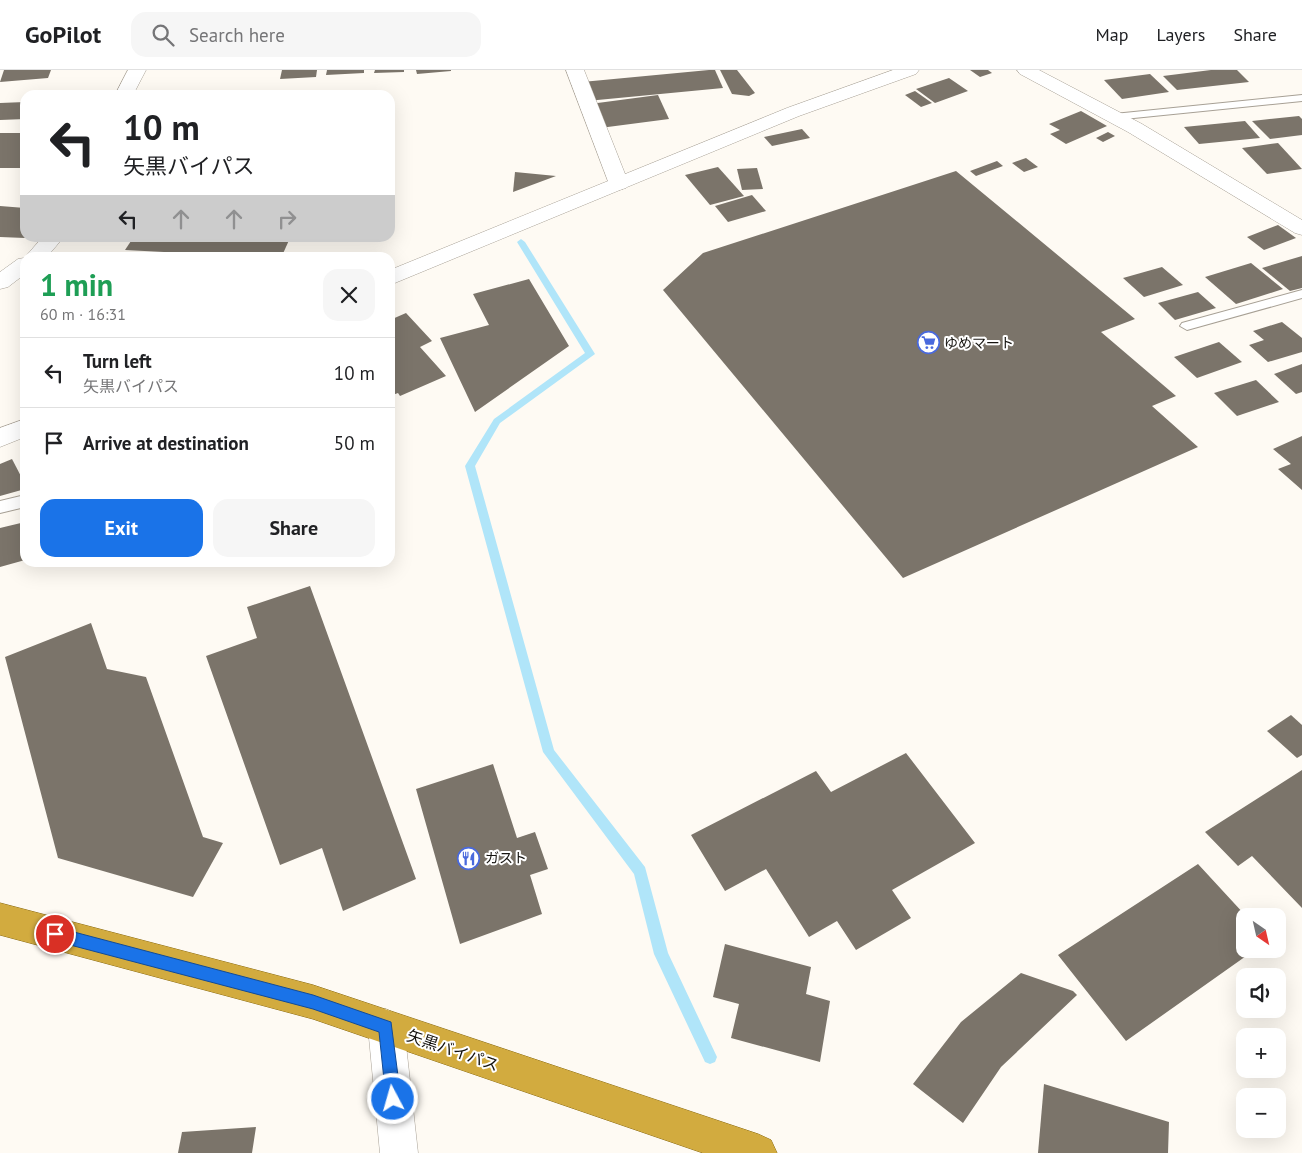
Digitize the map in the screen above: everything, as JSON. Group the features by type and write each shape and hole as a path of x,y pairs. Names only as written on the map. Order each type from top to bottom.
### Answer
{"highway":[{"name":"矢黒バイパス","path":"0,919 313,1002 753,1152"}],"street":[{"path":"127,90 137,70"},
{"path":"575,70 619,184"},
{"path":"395,276 793,112 910,70"},
{"path":"1026,70 1114,118 1302,229"},
{"path":"40,252 49,242"},
{"path":"0,282 20,268"},
{"path":"0,438 20,430"},
{"path":"386,1027 399,1153"}],"lane":[{"path":"1114,118 1302,98"},
{"path":"1187,326 1302,294"},
{"path":"0,507 20,501"}],"building":[{"path":"4,70 51,70 48,78 0,82"},
{"path":"282,70 317,70 316,77 280,79"},
{"path":"327,70 364,70 364,73 326,75"},
{"path":"375,70 404,70 404,72 374,73"},
{"path":"416,70 451,70 451,71 417,74"},
{"path":"715,70 723,88 587,101 582,82"},
{"path":"720,70 737,70 755,93 749,96 732,94"},
{"path":"970,70 988,70 992,73 980,77"},
{"path":"1211,70 1237,70 1249,82 1177,90 1163,76"},
{"path":"1150,74 1169,92 1122,99 1104,80"},
{"path":"949,78 968,91 935,103 916,89"},
{"path":"915,91 932,103 921,107 905,95"},
{"path":"658,95 669,119 600,128 590,104"},
{"path":"20,102 20,119 0,120 0,103"},
{"path":"1081,111 1107,126 1066,144 1050,134 1060,130 1049,124"},
{"path":"1299,116 1302,119 1302,135 1270,139 1252,121"},
{"path":"1245,121 1260,138 1199,144 1184,127"},
{"path":"802,129 810,138 772,146 764,137"},
{"path":"1108,132 1115,136 1103,142 1096,138"},
{"path":"0,133 20,133 20,168 0,168"},
{"path":"1278,143 1302,169 1267,174 1242,148"},
{"path":"1026,158 1038,167 1024,172 1012,163"},
{"path":"997,161 1003,166 976,176 970,171"},
{"path":"718,167 744,196 710,205 685,175"},
{"path":"757,168 763,189 742,190 737,169"},
{"path":"956,171 1135,319 1101,332 1176,396 1152,406 1198,447 903,578 663,290 703,253"},
{"path":"515,172 556,176 513,192"},
{"path":"752,195 766,211 728,222 715,206"},
{"path":"0,206 20,208 20,238 0,237"},
{"path":"1278,225 1296,238 1264,250 1247,237"},
{"path":"130,242 288,242 284,252 164,252 125,250"},
{"path":"1302,256 1302,288 1290,291 1262,268"},
{"path":"1251,263 1283,289 1236,304 1205,277"},
{"path":"1162,267 1183,285 1144,297 1123,278"},
{"path":"529,279 569,346 475,412 440,338 489,325 473,294"},
{"path":"1198,292 1216,308 1175,320 1158,303"},
{"path":"406,313 432,341 420,347 446,376 400,396 398,393 395,394 395,318"},
{"path":"1282,322 1302,338 1302,352 1268,362 1249,345 1264,340 1253,331"},
{"path":"1219,342 1242,362 1197,378 1174,357"},
{"path":"1302,364 1302,392 1296,394 1274,374"},
{"path":"1256,380 1279,402 1237,416 1214,393"},
{"path":"1302,436 1302,490 1278,469 1291,464 1273,449"},
{"path":"12,459 20,474 20,490 0,496 0,464"},
{"path":"20,523 20,561 0,567 0,528"},
{"path":"310,586 416,879 343,911 322,848 280,865 206,656 257,638 247,607"},
{"path":"91,623 107,669 146,677 203,837 223,843 193,897 58,858 5,657"},
{"path":"1291,715 1302,725 1302,755 1297,758 1267,731"},
{"path":"906,753 975,843 892,890 911,918 856,950 837,921 809,937 766,869 725,891 691,835 816,771 831,792"},
{"path":"493,764 517,838 535,832 548,869 530,875 542,914 460,944 416,789"},
{"path":"1302,770 1302,908 1252,856 1238,866 1205,832"},
{"path":"1198,864 1239,908 1236,908 1236,958 1243,958 1126,1041 1058,955"},
{"path":"725,944 811,967 806,994 830,1001 820,1062 731,1038 739,1004 713,997"},
{"path":"1021,973 1073,991 1077,995 1001,1067 963,1123 913,1084 961,1022"},
{"path":"1044,1084 1169,1122 1168,1153 1038,1153"},
{"path":"256,1127 252,1153 178,1153 182,1132"}],"waterway":[{"path":"521,242 590,354 497,421 470,466 549,752 640,871 661,954 710,1057"}],"place":[{"name":"ゆめマート","path":"928,343"},
{"name":"ガスト","path":"469,858"}],"route":[{"path":"55,934 313,1002 386,1027 393,1099"}]}
